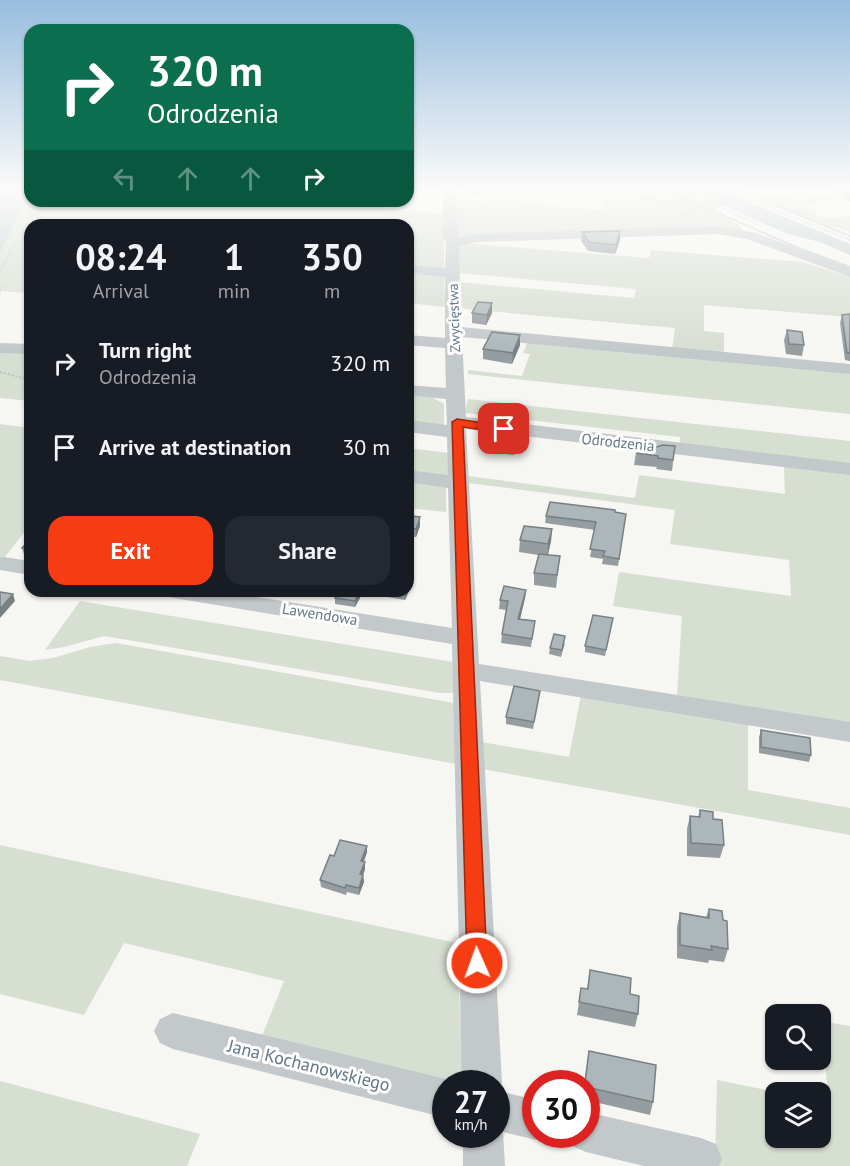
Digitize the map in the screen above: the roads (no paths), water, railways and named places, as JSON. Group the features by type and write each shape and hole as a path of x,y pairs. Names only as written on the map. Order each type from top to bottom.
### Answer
{"street":[{"name":"Zwycięstwa","path":"454,242 451,246 454,338 481,1070"},
{"path":"768,242 850,273"},
{"path":"414,270 452,273"},
{"path":"414,340 454,338 850,369"},
{"path":"0,348 24,349"},
{"path":"414,393 457,416"},
{"path":"414,425 457,416"},
{"name":"Odrodzenia","path":"457,416 850,469"},
{"path":"414,477 459,483"},
{"path":"4,564 24,567"},
{"name":"Lawendowa","path":"211,597 465,638"},
{"path":"466,672 504,675 850,732"},
{"name":"Jana Kochanowskiego","path":"173,1031 432,1096"},
{"path":"600,1135 701,1159"},
{"path":"483,1148 484,1166"}],"waterway":[{"path":"786,242 850,267"}]}
